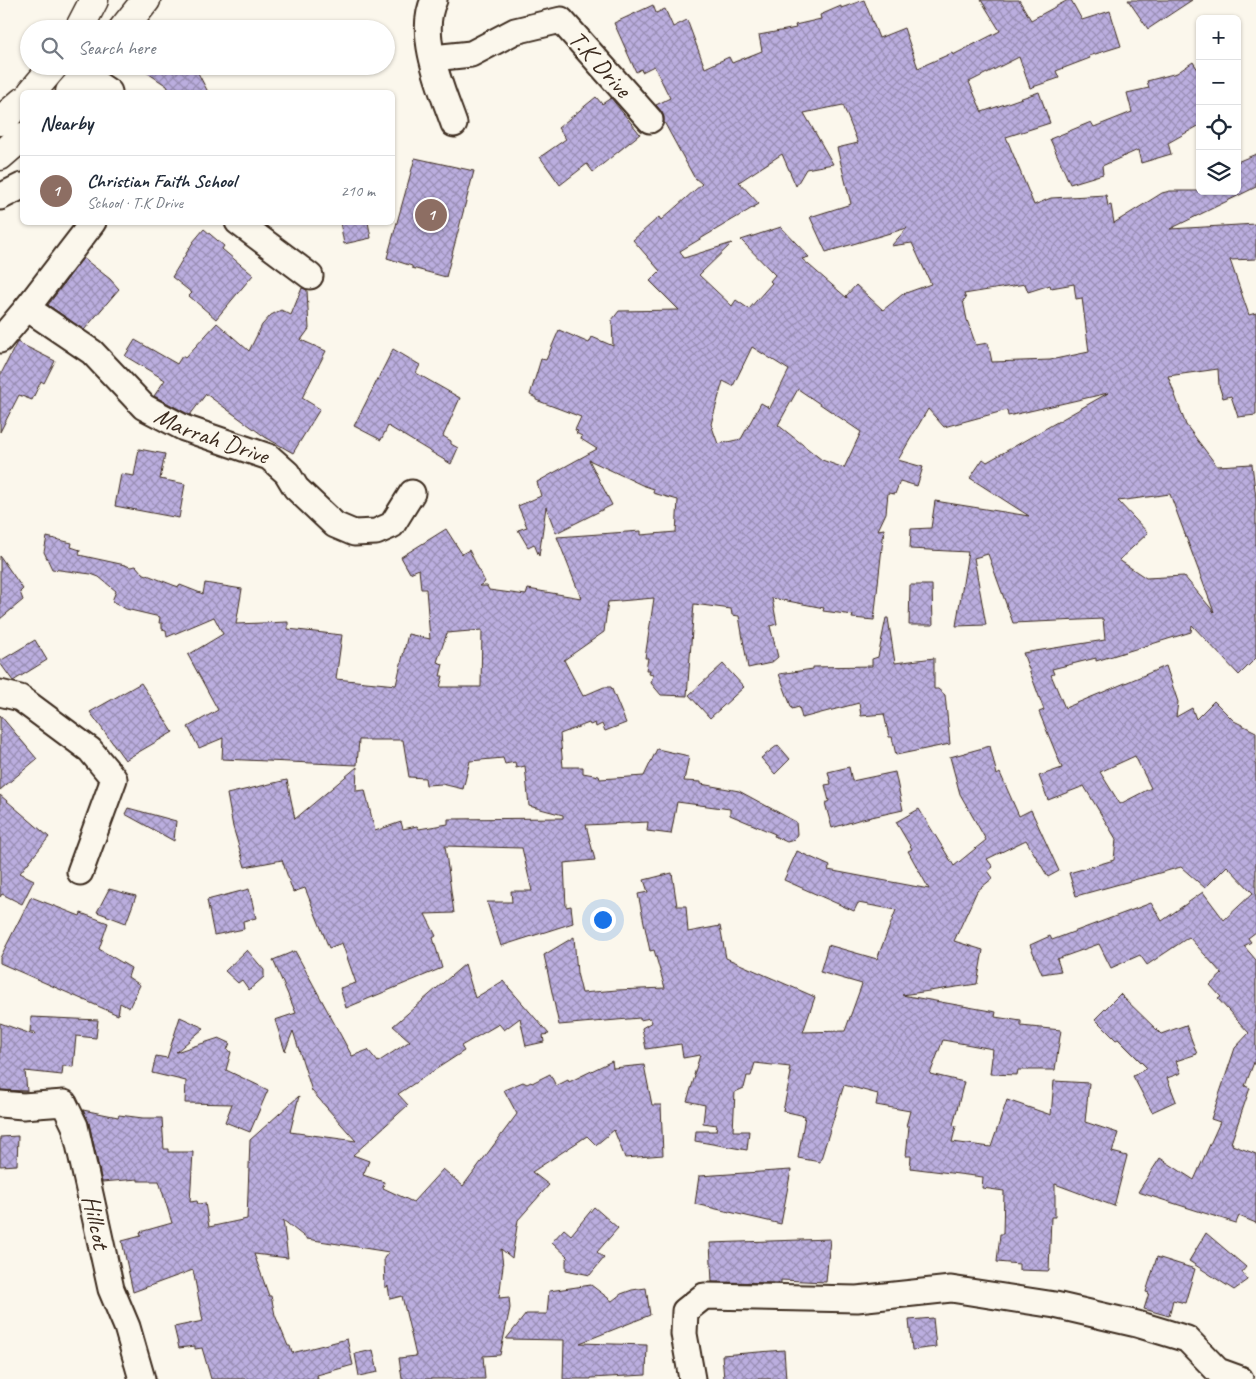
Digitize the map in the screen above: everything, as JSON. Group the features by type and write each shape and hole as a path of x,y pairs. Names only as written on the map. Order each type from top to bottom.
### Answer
{"main road":[{"path":"84,20 94,0"},
{"path":"130,20 146,0"},
{"path":"34,90 46,75"},
{"path":"0,121 20,104"},
{"path":"0,156 20,139"}],"street":[{"path":"434,0 431,8 429,36 433,58 454,124"},
{"name":"T.K Drive","path":"433,58 471,54 515,30 561,20 650,120"},
{"path":"83,78 105,90"},
{"path":"0,198 20,187"},
{"path":"0,340 91,225"},
{"path":"242,225 310,276"},
{"name":"Marrah Drive","path":"27,308 92,352 144,407 184,428 269,457 287,473 296,488 335,526 354,534 376,532 392,525 412,493"},
{"path":"0,693 20,698 90,750 114,779 80,872"},
{"name":"Hillcot","path":"11,1105 64,1103 75,1126 111,1289 127,1327 142,1379"},
{"path":"692,1379 684,1334 685,1311 704,1296 857,1299 951,1289 1055,1305 1137,1324 1186,1339 1218,1371 1240,1379"}],"building":[{"path":"864,0 879,38 904,28 918,68 952,53 953,55 1000,31 981,0 1019,0 1031,20 1068,0 1071,0 1082,20 1110,11 1121,46 1089,56 1090,58 1056,71 1059,78 1030,88 1019,57 969,82 982,112 1039,92 1050,123 1006,137 1034,205 1051,198 1106,195 1108,206 1111,205 1114,223 1162,193 1170,191 1196,191 1196,195 1240,195 1170,229 1256,224 1256,259 1230,260 1249,315 1256,313 1256,415 1238,417 1231,396 1223,398 1219,386 1218,369 1168,376 1186,425 1217,466 1252,464 1256,498 1256,658 1239,675 1192,625 1191,632 1096,661 1096,658 1052,669 1054,674 1051,675 1065,708 1166,666 1178,702 1176,717 1192,708 1196,719 1214,701 1234,721 1256,732 1256,932 1248,938 1251,942 1244,946 1256,960 1256,1057 1245,1086 1250,1088 1231,1143 1256,1154 1256,1223 1239,1216 1236,1223 1138,1192 1160,1158 1194,1180 1220,1122 1211,1119 1235,1048 1249,1033 1218,999 1221,997 1210,985 1222,974 1189,937 1147,965 1140,955 1111,968 1099,944 1057,959 1061,971 1042,974 1030,945 1050,936 1052,940 1151,903 1162,921 1203,892 1224,920 1253,893 1227,866 1205,888 1181,867 1076,896 1069,873 1114,860 1116,839 1084,786 1048,800 1039,776 1062,768 1039,712 1044,710 1023,653 1105,640 1103,619 1013,623 988,554 974,558 986,625 956,626 968,552 910,549 911,529 931,528 935,501 1029,516 970,478 983,459 987,462 1108,393 1008,416 1007,410 944,427 928,409 898,460 923,467 917,486 900,481 895,494 888,493 886,513 878,530 884,529 874,620 852,618 853,615 823,611 824,608 772,598 777,624 770,626 778,657 771,663 748,668 739,616 732,615 731,609 694,604 687,696 661,695 651,683 653,675 649,674 650,670 646,670 648,658 645,658 654,598 608,602 604,632 564,660 583,696 604,687 611,687 626,723 605,731 602,724 596,727 595,723 590,725 589,723 560,734 563,767 583,767 583,773 599,776 600,779 644,776 657,749 689,756 684,781 701,782 701,784 739,791 796,822 797,834 794,840 787,842 774,836 775,834 730,815 730,809 677,802 671,834 647,831 648,822 586,825 595,860 564,863 566,907 571,906 573,923 501,946 487,902 512,902 511,891 532,891 522,848 445,846 454,913 425,914 436,936 433,938 442,968 346,1008 340,988 356,983 342,943 329,948 305,888 293,892 282,860 245,867 233,827 227,794 287,780 295,819 357,767 356,791 365,790 375,831 401,822 403,829 417,826 419,829 448,824 448,819 563,818 563,815 529,806 525,766 516,768 515,762 505,764 503,758 470,761 463,789 442,784 426,785 425,778 409,777 403,740 359,740 357,765 222,759 223,738 199,748 188,727 218,710 188,655 223,634 214,617 167,637 166,630 162,629 162,623 159,623 160,617 126,609 112,601 116,591 99,577 91,574 52,569 44,552 47,537 72,543 71,547 80,550 79,555 130,567 136,566 142,573 203,594 205,583 242,589 236,624 288,622 288,629 342,635 336,679 396,685 408,634 430,639 426,589 421,589 419,569 410,573 401,557 446,529 462,554 469,550 485,582 479,586 487,586 489,590 526,595 528,589 581,598 557,537 641,531 641,535 676,532 678,500 653,493 654,489 589,460 612,505 556,533 546,507 539,556 534,544 528,547 518,530 527,527 518,506 541,496 537,482 597,449 581,439 582,436 576,433 578,431 575,430 581,417 536,400 536,398 530,395 541,359 546,360 559,330 589,343 592,337 613,346 612,320 619,311 679,310 650,281 660,271 633,240 659,217 661,220 702,184 694,177 664,122 661,111 656,105 670,98 654,66 642,72 641,69 636,72 614,23 653,5 656,13 665,9 673,27 687,20 705,68 729,57 732,63 762,51 759,35 796,28 795,25 821,19 820,15 841,6 841,8","holes":["843,105 858,143 837,148 851,204 810,217 826,252 907,228 891,246 912,243 931,284 903,294 883,310 856,285 846,296 847,298 802,259 809,257 781,227 741,240 775,275 770,281 772,283 749,309 736,300 732,306 699,275 732,243 684,258 680,251 759,204 739,182 782,154 796,186 806,169 833,164 804,113","1025,284 1028,292 1050,285 1051,288 1074,284 1076,299 1082,298 1089,352 1050,360 992,362 988,343 976,345 967,320 963,300 966,299 964,294","752,347 789,370 770,408 761,403 741,439 718,444 711,424 723,381 733,386","798,389 861,432 844,468 822,460 778,425","1170,494 1214,612 1184,576 1146,578 1119,560 1148,533 1118,501","482,630 481,687 440,687 443,676 440,676 443,664 437,662 447,633","1135,756 1151,788 1120,804 1100,772"]},
{"path":"1128,0 1192,0 1148,29"},
{"path":"1193,62 1196,67 1196,127 1168,143 1171,154 1141,163 1138,150 1102,166 1103,174 1070,184 1050,139 1091,122 1094,127 1132,112 1127,93 1149,88 1147,81 1177,73"},
{"path":"150,75 199,75 207,90 169,90 167,86"},
{"path":"596,97 602,104 611,98 640,134 593,172 587,164 560,185 540,157 566,139 558,128"},
{"path":"1256,154 1256,187 1241,194 1241,160"},
{"path":"415,158 474,171 446,277 412,268 412,266 387,258"},
{"path":"341,225 369,225 371,238 344,244"},
{"path":"204,229 224,246 222,249 253,275 216,319 189,296 192,293 172,277 193,242"},
{"path":"83,258 110,279 119,289 84,330 48,305"},
{"path":"302,288 307,290 309,329 301,340 326,351 302,398 320,409 293,453 265,437 206,394 190,415 154,396 165,380 125,356 135,340 177,364 182,356 185,358 217,323 249,351 262,325 271,315 281,310 291,315"},
{"path":"17,342 55,361 44,383 41,381 32,400 19,395 0,432 0,376"},
{"path":"393,349 420,365 416,373 460,398 443,436 458,448 451,464 388,426 381,440 354,426"},
{"path":"139,449 165,454 160,479 185,484 179,518 115,506 121,474 134,476"},
{"path":"0,556 23,589 20,592 23,600 0,619"},
{"path":"910,585 932,585 933,625 909,625"},
{"path":"886,618 888,618 895,663 934,658 934,689 938,689 945,695 950,744 896,755 892,737 889,737 884,714 861,716 859,703 802,718 799,707 792,709 779,674 813,669 813,667 872,666 872,659 878,657"},
{"path":"35,640 47,660 13,681 0,661"},
{"path":"723,664 744,687 710,718 689,695"},
{"path":"141,683 173,732 125,760 90,712"},
{"path":"0,715 37,759 0,790"},
{"path":"778,745 790,759 775,774 761,758"},
{"path":"990,746 997,775 1000,773 1019,816 1031,810 1059,871 1048,877 1026,840 987,859 993,867 988,871 993,878 977,891 954,941 983,950 977,984 902,995 996,1012 995,1017 1021,1021 1021,1026 1061,1030 1055,1070 1018,1070 1017,1075 990,1074 993,1049 943,1040 930,1074 964,1082 953,1125 956,1126 952,1142 991,1147 1007,1100 1051,1115 1054,1081 1089,1083 1085,1122 1118,1133 1112,1152 1127,1156 1114,1206 1055,1184 1055,1217 1051,1217 1049,1271 1019,1270 1019,1264 997,1262 1000,1234 1003,1234 1004,1191 982,1188 983,1177 910,1168 911,1156 906,1156 909,1126 906,1126 910,1111 876,1105 878,1094 844,1085 820,1162 798,1158 805,1116 783,1111 791,1073 789,1072 790,1067 755,1063 751,1076 747,1076 744,1088 735,1092 733,1131 749,1131 747,1150 695,1141 696,1131 716,1131 717,1125 703,1123 705,1105 687,1101 700,1055 683,1058 681,1044 646,1049 642,1028 652,1022 650,1018 559,1025 544,955 574,937 577,973 582,993 665,988 654,950 650,951 638,894 648,892 644,880 672,873 677,906 686,906 688,932 720,926 726,958 815,997 803,1032 845,1031 862,984 820,972 828,945 877,959 896,910 858,903 854,911 784,880 797,851 830,866 828,870 929,889 908,851 912,849 896,822 919,809 954,866 986,840 960,794 950,757"},
{"path":"849,767 852,781 895,772 903,810 832,828 825,803 829,801 825,785 831,784 828,772"},
{"path":"0,795 49,837 20,873 34,880 22,904 2,894 0,897"},
{"path":"128,808 176,821 174,841 125,814"},
{"path":"109,889 136,896 126,923 97,912"},
{"path":"249,889 256,918 243,921 244,929 214,935 207,900"},
{"path":"31,897 80,916 81,913 108,923 99,949 131,968 128,977 140,985 129,1008 120,1003 118,1015 0,963 0,958"},
{"path":"247,950 264,970 264,977 249,990 242,980 238,983 225,971"},
{"path":"295,951 352,1056 368,1050 378,1062 410,1041 393,1026 465,964 475,998 503,981 549,1034 543,1035 544,1042 526,1046 520,1018 504,1030 499,1024 461,1046 464,1051 398,1094 408,1105 353,1155 369,1161 363,1175 384,1182 383,1188 413,1202 443,1169 463,1186 517,1114 504,1090 523,1082 527,1084 532,1083 550,1074 556,1086 568,1080 569,1082 612,1061 613,1068 644,1065 652,1105 661,1105 663,1155 625,1158 614,1130 596,1145 587,1136 532,1172 549,1185 518,1220 512,1258 501,1249 503,1266 499,1298 509,1297 510,1308 500,1355 483,1356 485,1379 402,1379 399,1358 416,1356 402,1296 390,1299 388,1286 385,1288 384,1258 389,1252 307,1239 283,1220 288,1258 254,1254 288,1346 290,1346 292,1353 347,1339 353,1365 317,1375 318,1379 211,1379 202,1348 195,1349 195,1346 179,1348 174,1327 203,1321 193,1270 133,1292 122,1241 141,1236 140,1232 172,1223 159,1181 138,1181 138,1179 102,1182 89,1123 83,1110 118,1117 119,1115 162,1118 164,1149 168,1149 168,1152 193,1152 190,1202 205,1203 209,1227 247,1219 250,1140 299,1096 290,1132 356,1141 312,1091 293,1031 285,1051 275,1020 296,1013 273,960"},
{"path":"1120,994 1161,1034 1186,1025 1197,1054 1176,1061 1181,1073 1167,1078 1176,1101 1152,1112 1133,1076 1147,1068 1095,1019"},
{"path":"31,1017 98,1020 96,1038 76,1036 73,1067 63,1066 62,1075 25,1071 27,1091 0,1090 0,1023 34,1035 35,1032 30,1032"},
{"path":"180,1017 204,1028 176,1052 219,1038 230,1043 227,1050 231,1052 226,1070 268,1090 250,1132 225,1122 232,1104 185,1103 186,1081 152,1073 156,1056 167,1058"},
{"path":"18,1136 17,1165 0,1166 0,1137"},
{"path":"791,1170 781,1224 695,1204 699,1176"},
{"path":"594,1207 618,1228 597,1252 604,1258 590,1275 566,1270 566,1260 568,1257 552,1242 564,1229 571,1235"},
{"path":"1206,1233 1246,1267 1242,1272 1248,1280 1234,1290 1189,1261"},
{"path":"830,1239 826,1282 781,1280 781,1283 712,1282 710,1243"},
{"path":"1157,1257 1195,1269 1185,1303 1173,1300 1169,1316 1144,1309 1149,1293 1146,1292"},
{"path":"591,1285 612,1301 621,1294 646,1288 650,1315 580,1343 647,1345 646,1375 563,1379 564,1340 506,1339 526,1314 547,1314 549,1291"},
{"path":"933,1318 936,1347 912,1350 909,1320"},
{"path":"373,1350 378,1372 359,1376 355,1354"},
{"path":"784,1350 786,1379 724,1379 722,1355"}],"place":[{"name":"Christian Faith School","path":"431,215"}]}
